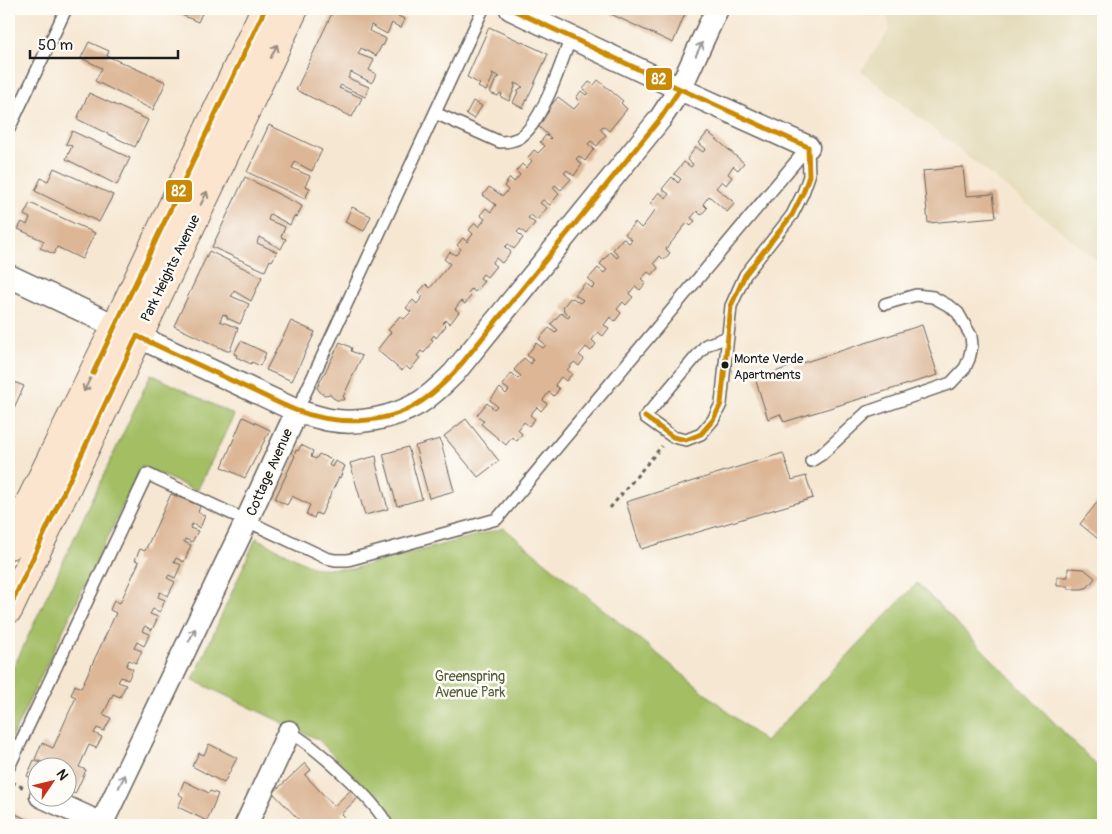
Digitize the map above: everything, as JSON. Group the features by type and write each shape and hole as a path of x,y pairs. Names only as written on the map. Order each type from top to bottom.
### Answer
{"main road":[{"name":"Park Heights Avenue","path":"9,608 265,9"},
{"name":"Park Heights Avenue","path":"9,545 127,331 294,9"}],"street":[{"path":"511,9 808,147"},
{"name":"Cottage Avenue","path":"101,825 297,411 330,420 353,422 373,419 396,413 418,404 454,374 660,119 680,89 718,9"},
{"path":"9,276 297,411"},
{"path":"253,822 289,732"},
{"path":"62,806 101,825"}],"lane":[{"path":"9,129 66,9"},
{"path":"297,411 483,9"},
{"path":"435,113 500,142 509,142 519,137 538,117 571,37"},
{"path":"728,337 706,345 645,417 673,437 686,440 701,434 713,420 721,404 732,306 745,275 792,215 803,193 809,176 808,147"},
{"path":"9,767 147,474 326,558 334,560 348,560 497,519 808,147"},
{"path":"811,461 822,454 867,412 951,383 965,368 972,346 971,336 958,313 951,307 933,297 916,295 885,304"},
{"path":"289,732 330,762 376,808 388,825"}],"path":[{"path":"610,508 663,446"}],"shaded area":[{"path":"886,9 1103,9 1103,265 861,71 890,29"}],"green space":[{"path":"151,374 234,415 197,491 142,466 9,743 9,677"},
{"name":"Greenspring Avenue Park","path":"504,528 765,742 917,583 1103,772 1103,825 395,825 393,820 319,740 193,680 256,538 315,568 352,569"}],"building":[{"path":"168,9 204,9 198,22"},
{"path":"334,9 381,9 405,19 401,28 392,23 387,34 371,25 369,31 386,40 376,56 361,48 358,54 374,60 369,70 376,74 372,83 351,72 348,78 369,87 365,97 341,85 339,88 362,98 352,117 296,90"},
{"path":"600,9 687,9 673,43"},
{"path":"489,27 548,54 523,108 513,103 519,89 523,87 514,83 515,87 509,101 501,97 502,94 500,93 498,96 490,93 496,79 500,77 492,73 493,77 486,91 478,87 480,84 467,77"},
{"path":"89,42 109,51 107,56 166,82 153,110 95,81 102,68 81,58"},
{"path":"598,80 623,101 621,103 627,109 609,131 603,126 600,129 606,135 597,146 591,141 588,144 594,149 585,161 579,156 576,159 582,164 574,176 567,170 564,173 571,179 561,190 555,185 553,188 559,194 550,205 543,200 540,203 547,208 537,220 531,215 528,218 535,223 526,234 520,229 517,232 523,238 514,249 508,244 505,247 511,252 502,263 496,258 492,263 496,266 487,277 483,274 480,278 484,281 475,292 471,289 468,293 471,296 465,304 461,301 455,309 459,312 450,324 446,320 443,323 446,326 436,338 434,335 431,339 433,340 424,353 421,351 417,356 420,358 410,370 406,366 402,371 377,350 391,332 388,330 400,316 404,319 411,312 406,308 413,300 417,304 423,296 419,292 426,284 430,288 450,264 444,259 450,252 456,255 461,249 457,245 463,238 467,242 473,234 469,230 475,223 479,227 485,219 480,215 486,208 491,212 496,205 483,195 489,187 503,196 508,190 504,186 510,178 514,182 520,175 516,171 522,164 526,168 532,161 528,157 534,150 538,153 545,146 540,142 546,135 551,138 538,126 549,111 547,110 558,97 574,109 580,102 576,98 581,91 586,95 588,93 583,89 589,82 594,85"},
{"path":"89,93 148,120 135,147 77,119"},
{"path":"473,101 482,106 474,119 466,114"},
{"path":"269,125 322,150 312,171 295,162 292,168 310,176 305,186 310,188 305,199 247,172"},
{"path":"72,131 130,158 117,185 66,159 72,146 66,144"},
{"path":"708,132 744,163 738,170 733,166 728,174 732,177 726,185 722,181 716,188 735,203 727,212 709,196 703,204 707,208 701,215 697,211 691,218 695,221 691,226 687,223 666,249 670,253 664,260 660,256 654,263 658,268 652,275 648,272 641,279 646,283 640,290 635,286 629,294 633,297 626,305 623,302 617,309 621,313 615,321 610,317 604,325 609,328 603,336 598,332 592,340 596,344 591,351 586,347 579,355 584,359 579,366 574,362 567,370 572,374 566,381 561,377 555,385 559,389 554,396 549,392 543,400 547,404 541,411 537,407 530,415 535,419 529,426 524,422 518,430 522,434 517,441 512,437 506,445 481,424 484,421 477,415 487,403 494,409 497,406 490,400 500,388 506,394 509,390 502,385 512,373 518,379 521,376 514,370 524,358 531,364 533,360 527,355 536,343 543,348 546,345 539,339 549,328 555,333 558,330 551,324 561,313 568,318 570,316 563,310 563,307 570,298 580,303 583,300 575,295 585,283 592,288 595,285 588,279 598,268 604,273 607,270 600,264 610,252 617,258 619,255 613,250 623,238 629,243 632,240 625,234 635,222 641,228 644,225 656,209 650,204 659,192 666,198 669,194 662,189 672,177 678,183 681,179 674,174 684,162 691,167 693,164 687,159 696,147 703,152 706,149 699,143"},
{"path":"963,167 966,196 993,194 996,217 928,223 923,171"},
{"path":"54,168 113,195 99,222 35,191 41,178 48,181"},
{"path":"245,177 302,206 297,217 294,216 290,225 270,214 268,220 285,227 281,237 286,239 281,249 259,237 257,243 277,252 272,261 270,260 265,271 212,247"},
{"path":"30,203 95,233 82,259 57,247 54,254 40,248 44,241 18,229 22,222 27,225 30,218 24,215"},
{"path":"352,207 371,216 364,231 345,222"},
{"path":"209,251 262,277 251,301 234,291 231,296 249,304 240,324 223,314 220,321 238,328 230,351 174,326"},
{"path":"291,321 315,332 292,381 266,370"},
{"path":"922,325 938,375 784,422 780,414 768,419 755,378"},
{"path":"241,341 266,353 260,366 236,357 237,355 234,354"},
{"path":"340,342 352,348 351,351 362,356 343,397 345,398 337,400 330,394 325,395 321,393 317,388"},
{"path":"9,380 24,386 13,410 9,408"},
{"path":"243,417 270,430 245,478 222,467"},
{"path":"466,419 499,461 478,477 444,436"},
{"path":"440,439 454,491 429,498 415,446"},
{"path":"301,445 313,451 311,457 316,459 319,454 332,460 329,465 332,467 335,461 345,466 321,515 316,513 314,518 306,514 310,505 292,496 287,505 275,499 296,450 298,451"},
{"path":"408,447 422,499 397,506 383,454"},
{"path":"783,453 792,480 806,476 813,498 641,549 626,502"},
{"path":"376,456 376,463 388,509 365,515 350,463"},
{"path":"171,494 200,506 198,512 205,516 200,528 192,524 190,528 198,531 192,542 185,539 184,542 191,545 184,562 176,558 174,562 181,565 175,578 169,575 167,578 175,582 168,596 160,592 158,597 165,600 160,612 153,609 150,614 158,617 152,630 145,626 142,631 150,634 144,646 137,642 134,648 142,651 136,663 129,660 126,666 133,669 128,680 121,677 118,682 126,685 120,697 113,694 103,714 111,718 104,731 97,728 94,733 102,737 96,748 89,745 79,767 86,770 78,787 78,756 36,756 42,743 53,748 76,697 71,695 75,685 81,688 116,613 110,610 114,600 120,603 139,562 135,560 140,549 145,551"},
{"path":"1103,495 1103,543 1080,524"},
{"path":"1068,568 1084,569 1095,578 1088,587 1082,589 1068,589 1068,586 1057,586 1057,577 1068,577"},
{"path":"209,744 237,758 224,783 192,766 199,753 204,755"},
{"path":"305,763 311,770 305,775 334,806 352,789 359,797 341,814 352,825 304,825 273,793"},
{"path":"184,781 209,793 210,791 218,794 207,821 178,807 183,797 179,794"},
{"path":"9,811 39,825 9,825"}],"transit line":[{"name":"82","path":"93,373 265,9"},
{"name":"82","path":"511,9 808,147"},
{"name":"82","path":"9,609 137,336 295,410 310,415 358,421 390,416 405,411 419,403 454,373 660,119 680,89"},
{"name":"82","path":"645,417 673,437 686,440 701,434 713,420 721,404 731,306 745,275 792,215 803,193 809,176 808,147"}],"place":[{"name":"Monte Verde Apartments","path":"725,365"}]}
